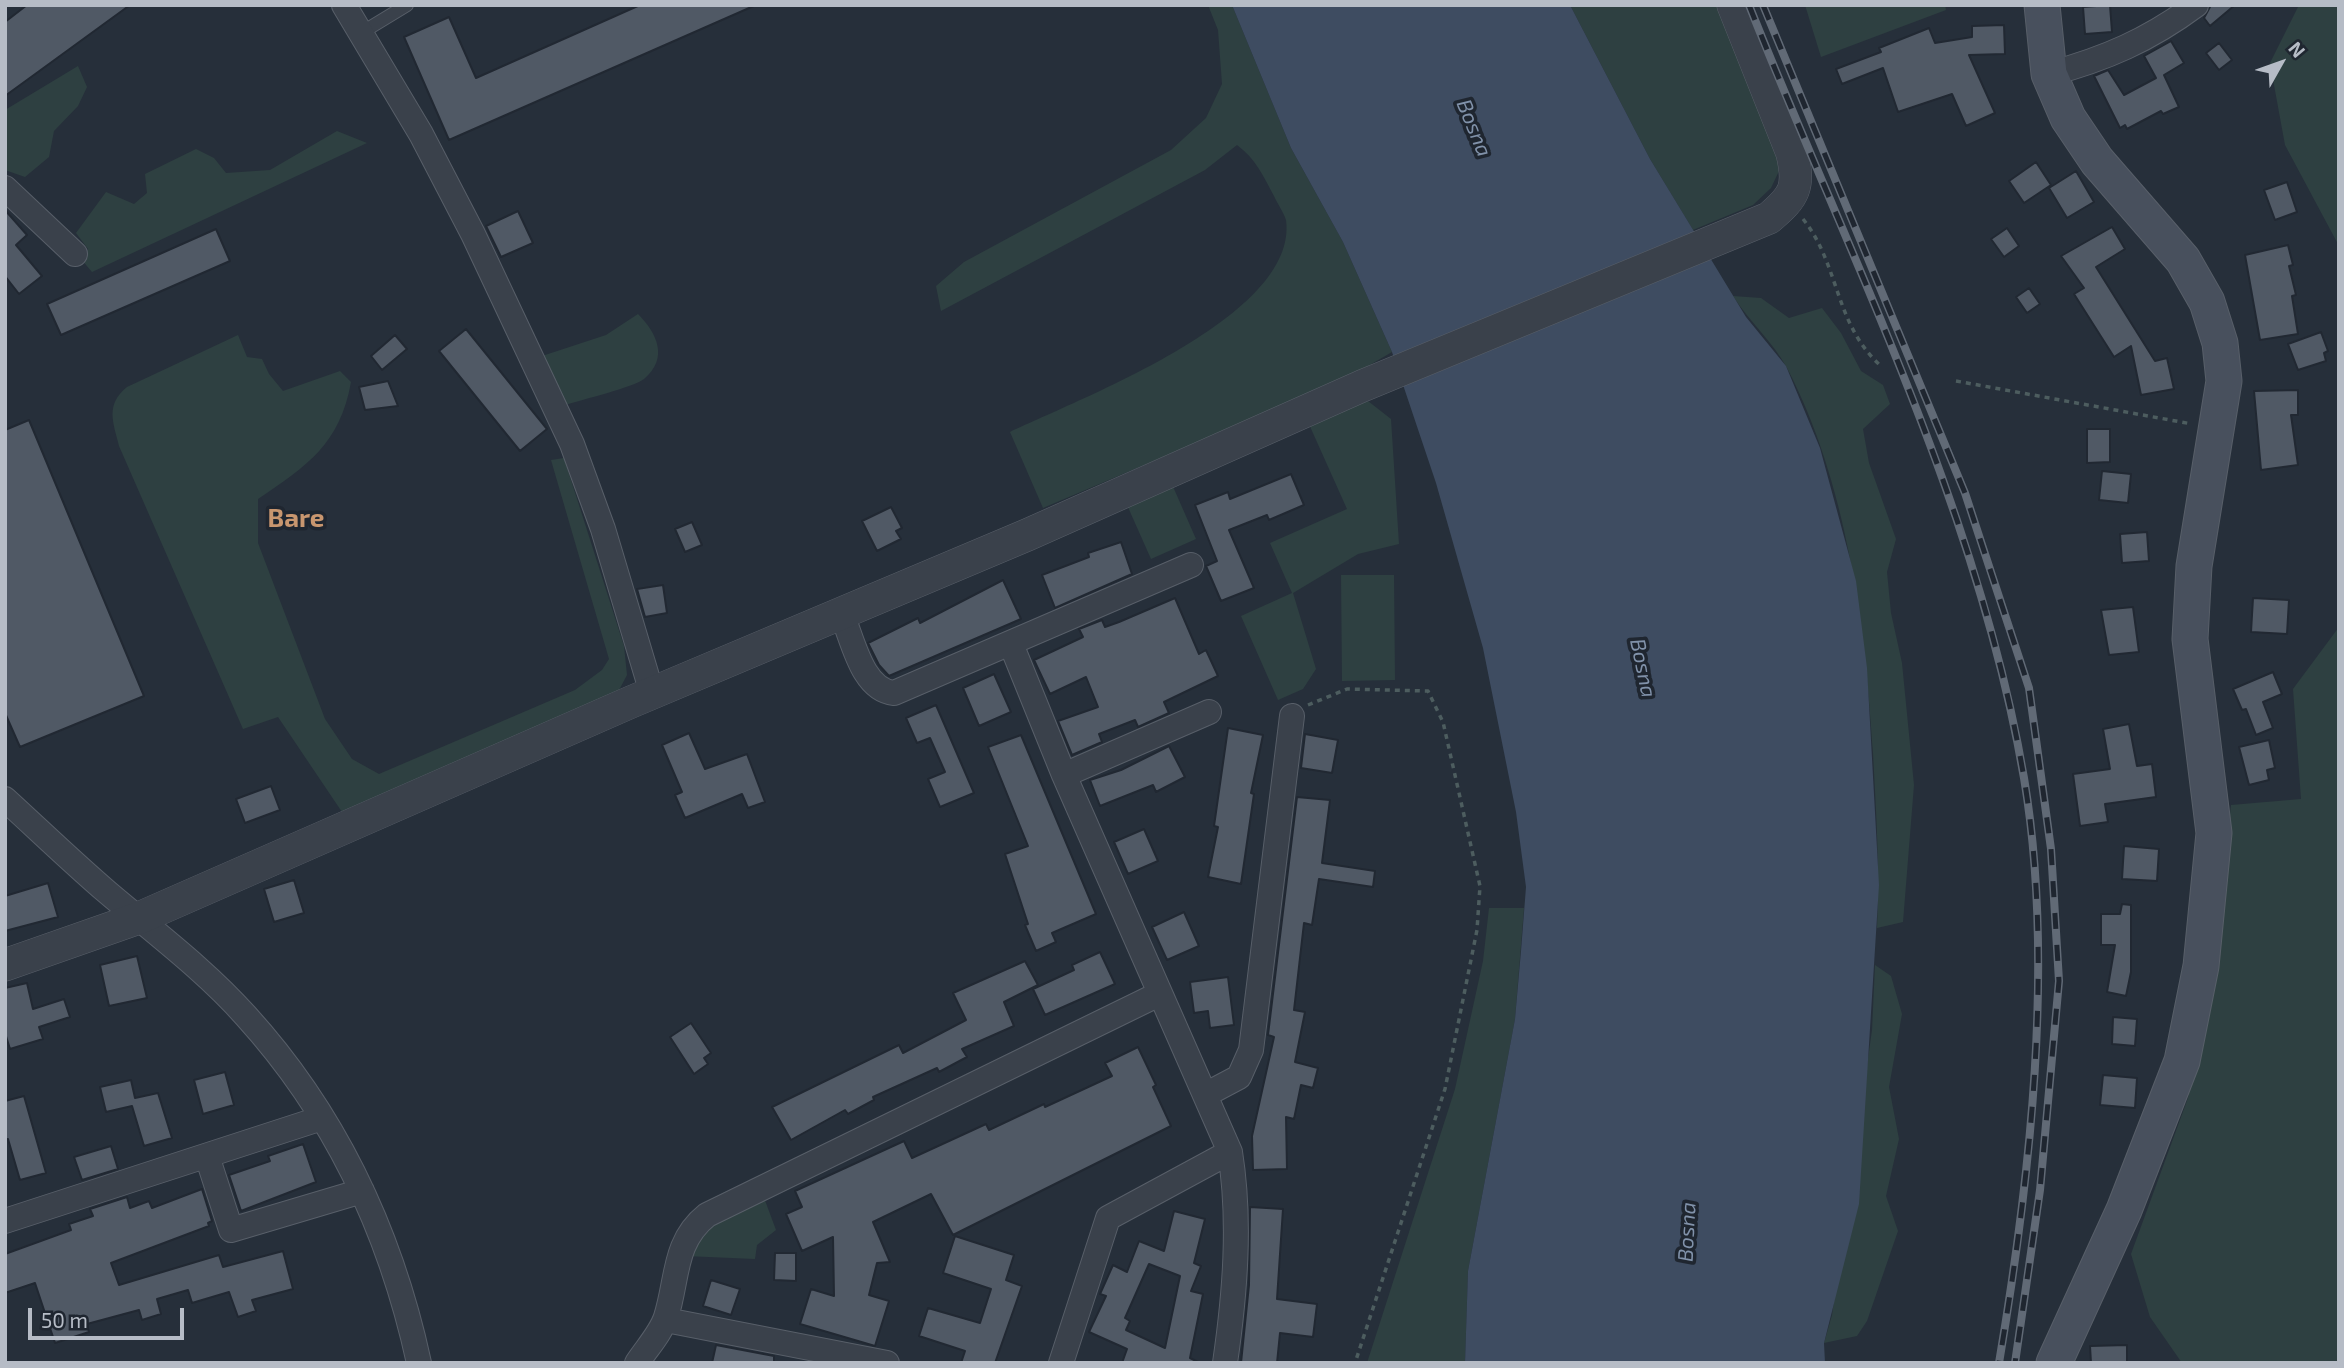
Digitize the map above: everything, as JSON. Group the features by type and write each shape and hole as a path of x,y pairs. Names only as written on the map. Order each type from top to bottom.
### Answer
{"main road":[{"path":"2042,5 2049,74 2068,118 2097,161 2183,260 2207,302 2220,343 2224,382 2194,566 2190,639 2214,833 2201,966 2182,1061 2124,1210 2054,1363"}],"street":[{"path":"344,5 421,134 473,234 572,444 603,529 652,693"},
{"path":"5,965 139,918 652,693 842,615 1362,386 1769,218 1788,202 1798,178 1793,153 1733,5"},
{"path":"2049,74 2103,59 2161,30 2196,5"},
{"path":"5,188 75,254"},
{"path":"842,615 870,680 885,692 902,691 1191,565"},
{"path":"1011,644 1064,775 1230,1152 1235,1180 1234,1281 1224,1363"},
{"path":"1064,775 1209,712"},
{"path":"1205,1095 1238,1077 1251,1050 1292,716"},
{"path":"5,799 245,1014 294,1073 362,1191 389,1251 419,1363"},
{"path":"637,1363 666,1320 683,1242 691,1228 707,1215 773,1180 1159,994"},
{"path":"5,1221 322,1118"},
{"path":"1061,1363 1108,1218 1230,1152"},
{"path":"207,1156 231,1230 362,1191"},
{"path":"666,1320 887,1363"}],"lane":[{"path":"361,33 407,5"}],"path":[{"path":"1788,202 1807,224 1825,256 1851,331 1864,352 1881,366"},
{"path":"1956,381 2217,429"},
{"path":"1292,716 1317,698 1347,689 1428,691 1443,722 1480,886 1476,930 1445,1089 1356,1363"}],"shaded area":[{"path":"1208,5 1232,5 1291,148 1343,242 1392,352 1344,380 1043,508 1010,432 1132,375 1180,349 1223,320 1258,289 1281,255 1286,220 1284,214 1258,168 1237,145 1205,170 941,311 936,286 964,262 1171,150 1206,118 1222,84 1218,30"},
{"path":"1570,5 1719,5 1778,145 1779,171 1771,188 1753,205 1693,230 1650,159"},
{"path":"1805,5 1945,5 1946,10 1821,57"},
{"path":"2299,5 2339,5 2339,246 2285,145 2270,63"},
{"path":"78,66 87,87 78,106 54,131 49,157 25,177 5,170 5,110"},
{"path":"337,131 367,143 92,272 81,259 88,249 76,233 106,192 134,204 147,193 145,174 196,149 214,158 226,173 270,170"},
{"path":"1733,296 1761,298 1789,318 1822,308 1841,333 1861,371 1883,385 1890,404 1863,429 1869,463 1896,539 1887,572 1891,613 1902,663 1914,785 1903,922 1877,928 1877,840 1865,655 1850,556 1825,459 1808,412 1787,368"},
{"path":"638,314 655,337 658,354 652,371 644,379 630,386 565,405 542,356 606,335"},
{"path":"238,335 247,357 262,359 269,374 283,391 340,371 351,382 339,422 330,438 292,476 258,499 258,543 325,719 352,759 379,774 575,690 602,670 609,659 551,460 564,458 624,646 627,675 618,692 342,812 278,717 243,729 119,446 113,414 116,400 127,387"},
{"path":"1368,401 1391,419 1399,544 1358,554 1293,593 1316,669 1303,689 1278,700 1241,616 1292,593 1270,543 1347,509 1308,422"},
{"path":"1171,482 1196,539 1151,559 1127,505"},
{"path":"1341,575 1394,575 1395,680 1342,681"},
{"path":"2339,627 2339,1363 2182,1363 2150,1317 2131,1254 2188,1098 2220,907 2231,805 2301,799 2293,689"},
{"path":"1489,908 1524,908 1515,1019 1468,1271 1465,1363 1367,1363 1455,1089 1483,961"},
{"path":"1875,965 1891,976 1902,1014 1889,1087 1899,1139 1886,1196 1898,1231 1867,1321 1857,1336 1824,1343 1832,1315 1872,1030"},
{"path":"763,1195 776,1230 757,1245 755,1259 685,1256 700,1233"}],"water":[{"name":"Bosna","path":"1232,5 1570,5 1650,159 1746,317 1786,366 1820,448 1856,581 1867,668 1879,885 1859,1204 1824,1343 1825,1363 1465,1363 1468,1271 1515,1019 1526,887 1516,812 1483,648 1436,483 1392,352 1343,242 1291,148"}],"building":[{"path":"27,5 130,5 5,96 5,22"},
{"path":"640,5 756,5 449,140 404,37 449,17 476,78"},
{"path":"2110,5 2112,32 2085,34 2083,7"},
{"path":"2211,5 2235,5 2210,26 2204,18"},
{"path":"2004,25 2005,54 1969,55 1995,113 1966,126 1952,94 1898,112 1883,68 1842,84 1836,69 1881,52 1879,48 1929,28 1935,43 1972,37 1972,26"},
{"path":"2171,41 2184,63 2164,75 2179,107 2163,114 2161,111 2127,129 2125,125 2120,128 2094,76 2108,70 2124,95 2156,78 2144,56"},
{"path":"2219,43 2232,60 2219,70 2206,53"},
{"path":"2036,162 2051,185 2024,203 2009,181"},
{"path":"2076,171 2094,202 2067,218 2049,188"},
{"path":"2287,182 2297,212 2275,220 2264,190"},
{"path":"5,210 27,235 16,245 42,276 19,294 5,276"},
{"path":"518,211 533,243 501,257 486,226"},
{"path":"2112,227 2125,249 2096,267 2155,361 2167,358 2174,389 2141,395 2131,346 2114,357 2074,294 2084,288 2061,256"},
{"path":"2007,228 2019,246 2004,257 1991,239"},
{"path":"216,229 230,261 61,335 47,304"},
{"path":"2288,245 2293,265 2289,266 2296,295 2292,296 2298,334 2260,340 2245,255"},
{"path":"2029,288 2040,304 2027,313 2016,297"},
{"path":"466,329 547,429 520,451 439,351"},
{"path":"2321,332 2328,351 2324,353 2326,361 2298,370 2288,344"},
{"path":"395,335 407,349 382,370 371,356"},
{"path":"388,381 398,406 365,410 359,387"},
{"path":"2298,390 2298,415 2291,415 2298,465 2261,470 2254,391"},
{"path":"29,420 144,696 20,747 5,713 5,430"},
{"path":"2087,429 2110,429 2110,462 2087,463"},
{"path":"2102,471 2131,474 2128,503 2099,500"},
{"path":"1291,474 1304,505 1269,520 1267,515 1229,530 1254,588 1221,601 1206,566 1217,561 1195,505 1228,492 1230,499"},
{"path":"891,507 902,528 896,531 901,539 877,551 862,521"},
{"path":"692,522 702,545 685,552 675,529"},
{"path":"2147,532 2149,561 2122,563 2120,534"},
{"path":"1121,542 1132,574 1055,608 1042,575 1089,557 1088,553"},
{"path":"1003,580 1021,619 889,676 879,665 868,643 918,618 920,623"},
{"path":"663,585 667,613 645,617 637,589"},
{"path":"1175,598 1199,654 1206,650 1218,676 1164,702 1169,713 1138,727 1135,720 1099,734 1102,742 1072,755 1058,721 1098,707 1086,677 1050,694 1034,660 1083,637 1079,629 1102,620 1105,627"},
{"path":"2253,598 2289,600 2287,634 2251,632"},
{"path":"2133,607 2139,652 2109,655 2101,610"},
{"path":"2273,672 2282,694 2263,702 2273,728 2256,735 2246,709 2242,710 2233,689"},
{"path":"994,674 1011,712 979,726 963,688"},
{"path":"936,705 974,793 940,807 928,779 945,772 930,738 917,743 906,718"},
{"path":"2129,724 2137,766 2152,764 2156,797 2105,804 2108,822 2080,826 2073,774 2110,769 2103,729"},
{"path":"1228,728 1263,735 1251,793 1254,794 1241,884 1208,877 1218,827 1214,826"},
{"path":"689,733 705,769 747,754 765,802 748,808 742,794 685,818 675,795 682,792 662,745"},
{"path":"1305,734 1338,740 1332,773 1301,768"},
{"path":"1021,735 1096,914 1052,933 1056,942 1036,951 1025,925 1028,924 1005,854 1028,846 988,747"},
{"path":"2269,740 2275,768 2267,770 2269,780 2249,785 2239,747"},
{"path":"1169,746 1185,777 1156,792 1153,785 1100,806 1090,780 1121,770"},
{"path":"271,786 280,810 245,823 236,799"},
{"path":"1297,797 1330,800 1322,863 1375,871 1373,887 1319,879 1312,925 1304,923 1294,1010 1305,1012 1295,1062 1318,1068 1313,1088 1301,1085 1294,1119 1286,1117 1287,1169 1253,1170 1252,1136 1274,1037 1268,1035"},
{"path":"1144,829 1158,861 1128,874 1114,842"},
{"path":"2124,846 2159,849 2157,881 2122,879"},
{"path":"294,880 304,913 274,922 264,889"},
{"path":"48,883 58,917 5,931 5,896"},
{"path":"2122,904 2131,905 2131,972 2126,996 2107,992 2115,945 2101,945 2101,914 2120,914"},
{"path":"1184,912 1199,946 1167,960 1152,927"},
{"path":"1100,952 1115,984 1045,1015 1033,989 1074,970 1072,965"},
{"path":"137,956 147,998 109,1006 100,965"},
{"path":"1025,961 1038,985 1004,1002 1014,1026 962,1049 967,1057 939,1072 937,1068 873,1097 874,1100 848,1114 845,1110 791,1140 772,1107 899,1045 903,1053 966,1020 953,993"},
{"path":"1228,977 1234,1025 1210,1028 1208,1011 1194,1013 1190,982"},
{"path":"27,983 33,1009 64,999 70,1017 39,1027 43,1039 10,1049 5,1033 5,988"},
{"path":"2113,1017 2137,1019 2135,1046 2112,1044"},
{"path":"691,1023 711,1053 704,1058 708,1064 694,1074 670,1037"},
{"path":"1138,1047 1171,1126 953,1235 931,1194 873,1222 890,1262 877,1263 869,1295 889,1301 875,1346 800,1324 811,1289 834,1296 833,1237 802,1251 786,1214 802,1207 795,1191 904,1141 912,1158 986,1124 989,1130 1044,1104 1045,1107 1112,1076 1105,1063"},
{"path":"225,1072 234,1105 203,1114 194,1080"},
{"path":"2103,1075 2137,1078 2135,1108 2100,1105"},
{"path":"131,1080 135,1098 158,1093 172,1138 144,1146 132,1106 106,1112 100,1087"},
{"path":"24,1096 46,1173 20,1180 8,1139 5,1140 5,1101"},
{"path":"303,1144 316,1182 241,1211 229,1175 270,1161 268,1156"},
{"path":"111,1146 118,1169 82,1180 74,1157"},
{"path":"202,1189 212,1221 208,1223 209,1226 111,1263 119,1285 219,1255 223,1267 283,1251 293,1289 252,1300 256,1311 238,1317 229,1292 192,1303 188,1290 157,1299 161,1314 142,1320 139,1310 87,1324 89,1332 55,1343 35,1283 5,1293 5,1254 71,1230 69,1224 93,1216 90,1209 127,1197 130,1208 149,1201 152,1208"},
{"path":"1250,1207 1283,1209 1277,1299 1317,1304 1313,1337 1280,1333 1277,1363 1241,1363 1249,1285"},
{"path":"1174,1211 1205,1219 1194,1263 1201,1266 1191,1291 1203,1294 1190,1358 1200,1363 1122,1363 1127,1349 1089,1332 1106,1296 1100,1294 1113,1265 1127,1272 1139,1241 1164,1251","holes":["1149,1264 1180,1276 1165,1348 1126,1330 1130,1321 1125,1318"]},
{"path":"955,1236 1014,1255 1006,1280 1022,1286 995,1363 961,1363 965,1351 919,1336 928,1308 980,1323 991,1289 943,1273"},
{"path":"775,1253 796,1253 796,1281 774,1280"},
{"path":"711,1280 740,1289 731,1315 703,1306"},
{"path":"716,1345 774,1356 774,1363 712,1363"},
{"path":"2127,1345 2127,1363 2091,1363 2090,1346"}],"railway":[{"path":"1749,5 1907,385 1943,481 1976,579 2003,677 2024,778 2033,848 2038,921 2035,1070 2020,1220 1999,1363"},
{"path":"1763,5 1965,493 2029,688 2051,849 2059,981 2040,1190 2015,1363"}],"district":[{"name":"Bare","path":"296,518"}]}
